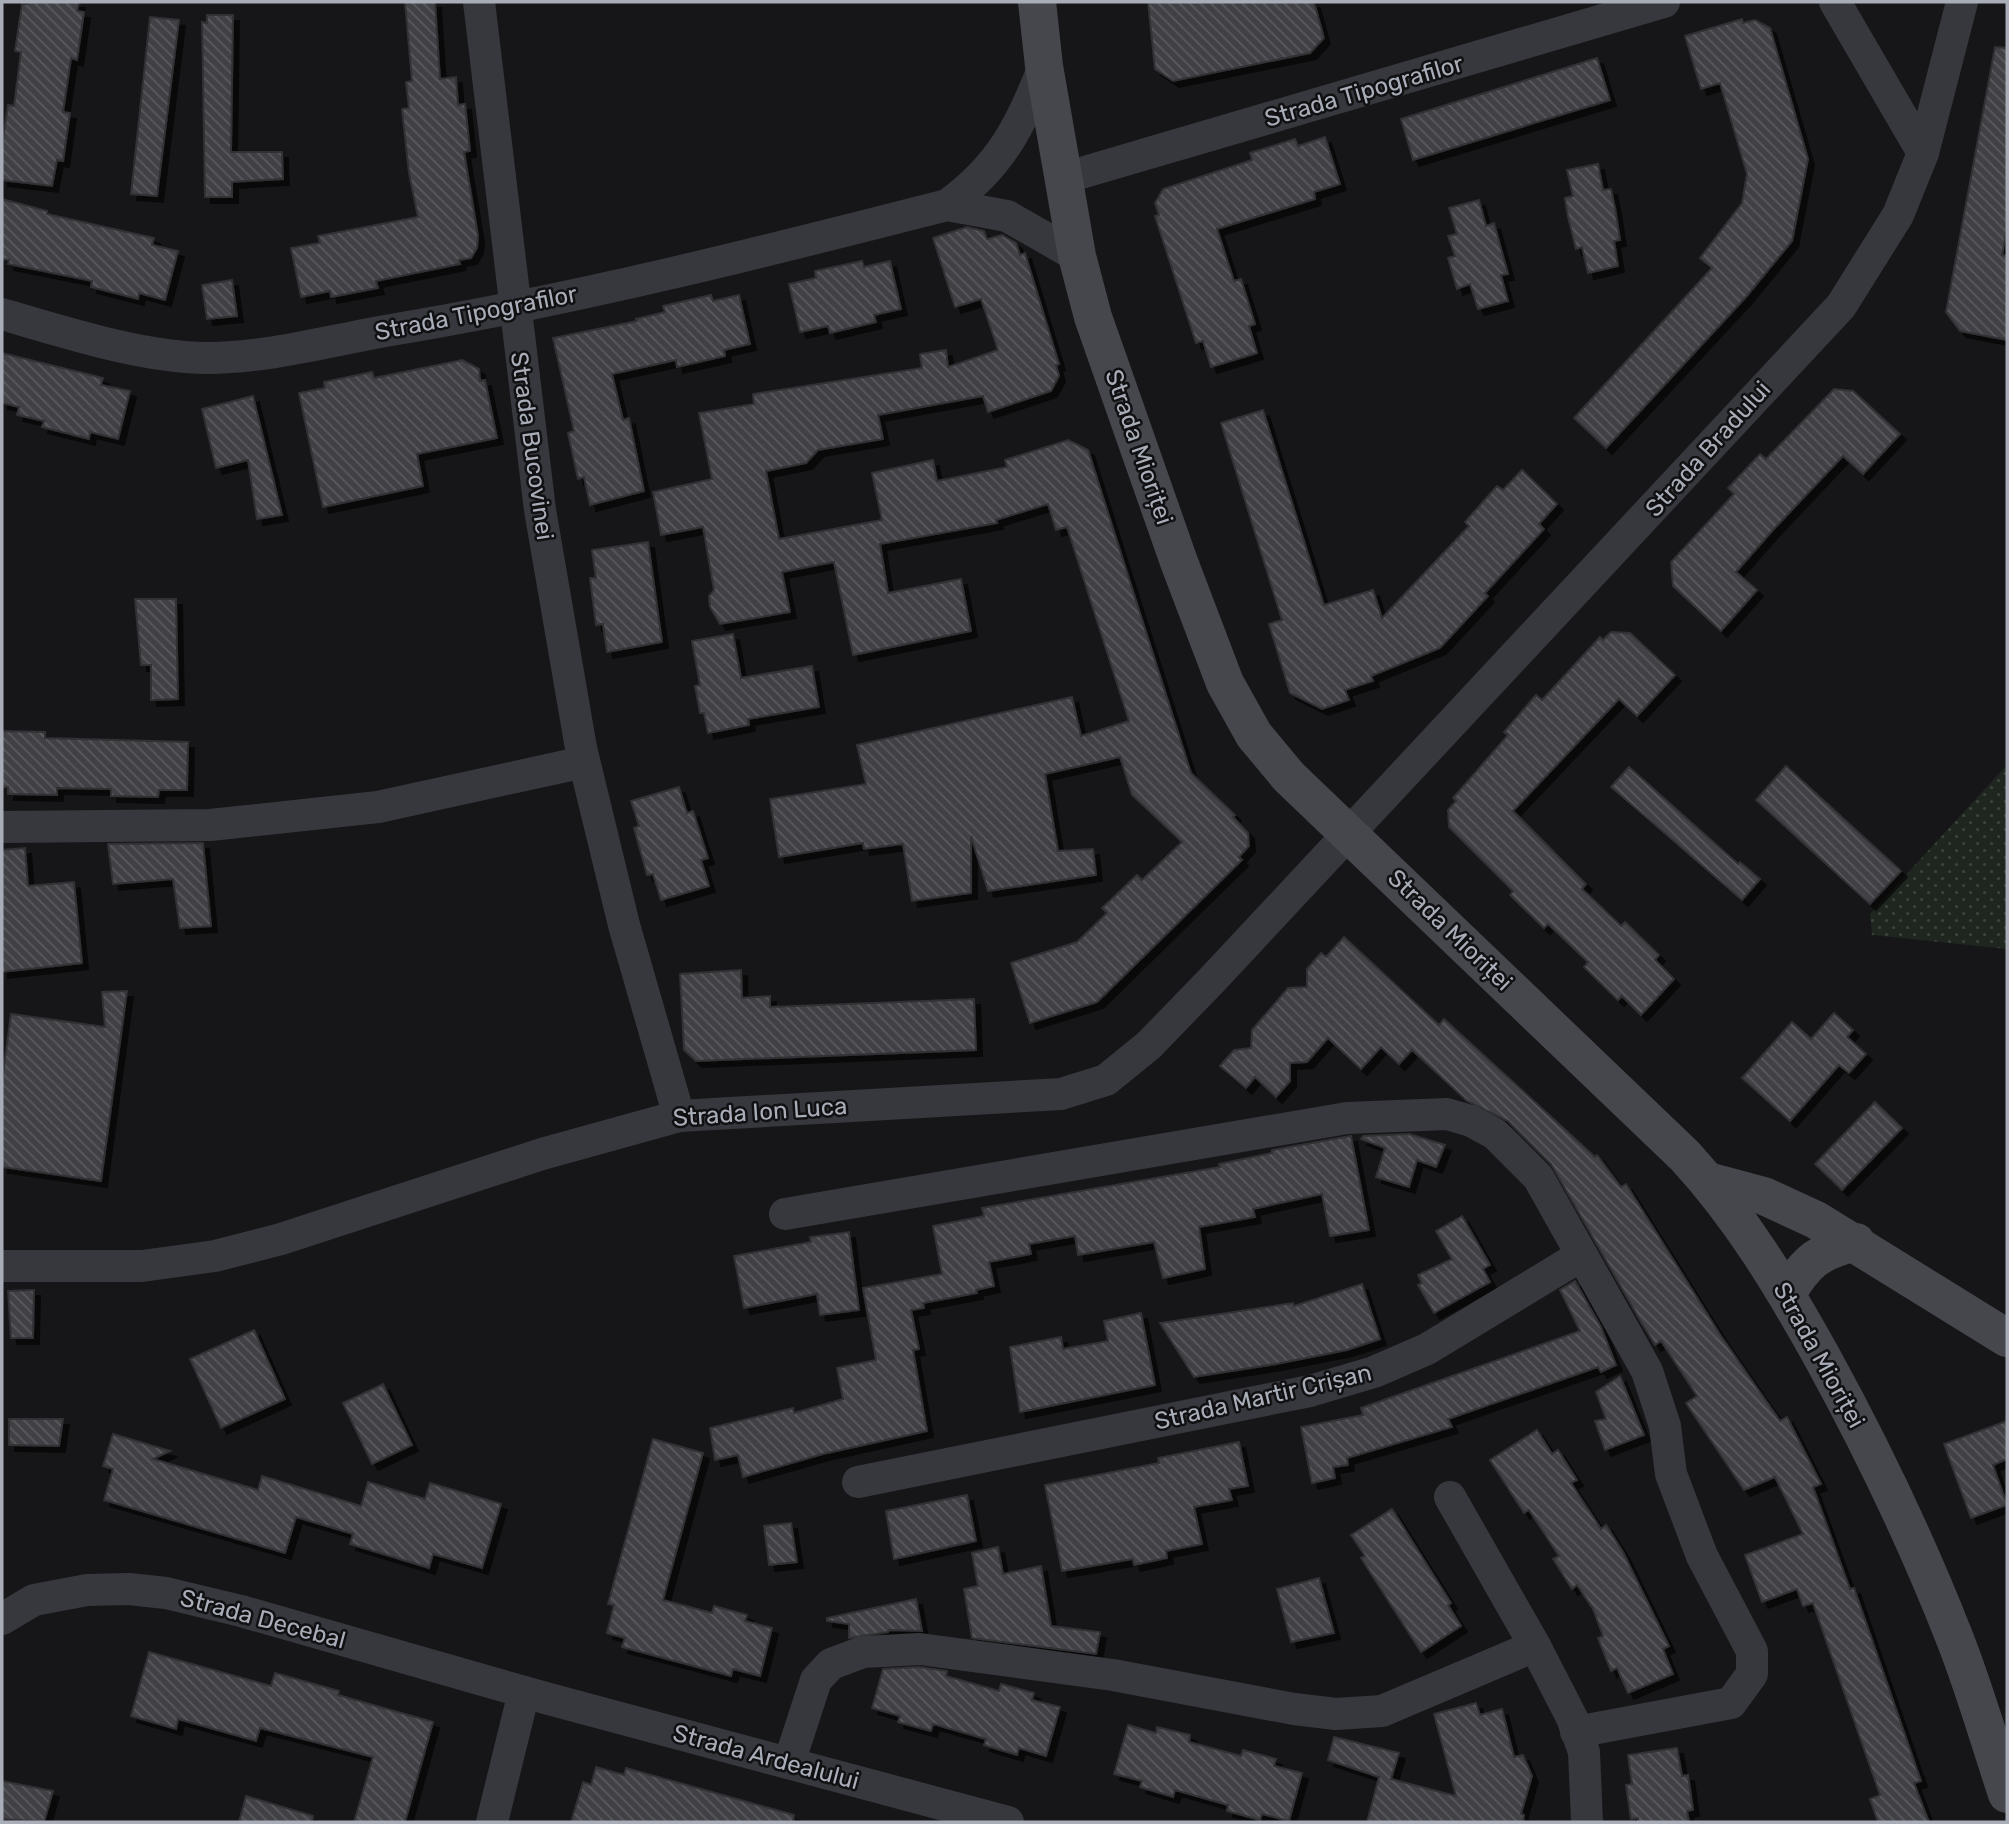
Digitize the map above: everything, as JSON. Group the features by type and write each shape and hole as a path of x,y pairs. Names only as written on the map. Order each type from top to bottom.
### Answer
{"main road":[{"name":"Strada Mioriței","path":"1037,2 1044,66 1077,257 1098,330 1179,562 1226,682 1254,736 1289,777 1708,1181 1758,1248 1787,1294 1858,1422 1910,1530 1956,1641 2007,1794"},
{"path":"1708,1181 1792,1208 1856,1242 2007,1338"},
{"path":"1787,1294 1802,1268 1816,1256 1856,1242"}],"street":[{"name":"Strada Bucovinei","path":"479,2 540,510 584,762 624,925 679,1115"},
{"name":"Strada Tipografilor","path":"1064,178 1664,2"},
{"path":"1835,2 1923,153"},
{"name":"Strada Bradului","path":"1348,833 1841,306 1898,215 1923,153 1962,2"},
{"name":"Strada Tipografilor","path":"2,314 93,339 168,354 208,358 514,310 947,205 977,183 1002,153 1026,113 1044,66"},
{"name":"Strada Tipografilor","path":"947,205 1007,216 1077,257"},
{"path":"2,827 210,825 378,807 584,762"},
{"name":"Strada Ion Luca","path":"2,1266 142,1266 215,1256 282,1239 542,1154 679,1115 1061,1094 1106,1080 1150,1045 1348,833"},
{"path":"785,1214 1347,1118 1447,1114 1494,1134 1538,1177 1647,1371 1665,1426 1671,1475 1702,1556 1752,1651 1752,1674 1731,1703 1576,1732"},
{"name":"Strada Martir Crișan","path":"858,1482 1256,1403 1374,1372 1427,1349 1582,1255"},
{"path":"1450,1497 1535,1646 1576,1732 1584,1752 1587,1822"},
{"name":"Strada Decebal","path":"2,1619 34,1600 87,1590 129,1588 166,1593 241,1611 524,1692"},
{"path":"789,1763 816,1680 831,1664 863,1651 934,1651 1113,1675 1294,1709 1335,1714 1382,1711 1535,1646"},
{"path":"492,1822 524,1692"},
{"name":"Strada Ardealului","path":"524,1692 1008,1822"}],"shaded area":[{"path":"2007,765 2007,949 1872,935 1870,914"}],"building":[{"path":"79,2 77,11 84,12 77,60 71,58 63,112 70,113 63,161 57,160 52,186 2,180 2,146 8,105 14,106 21,52 15,51 22,4"},
{"path":"405,2 435,2 440,79 456,77 458,105 465,104 470,151 464,152 478,236 477,248 471,258 459,260 460,264 376,281 378,288 331,297 330,291 301,297 291,248 320,243 318,236 418,217 409,173 402,109 409,108 406,82 412,81"},
{"path":"1148,2 1314,2 1324,38 1310,53 1173,81 1155,69"},
{"path":"207,15 233,15 231,152 282,152 283,179 232,182 232,197 205,197 202,22 207,23"},
{"path":"150,17 179,20 157,196 131,194"},
{"path":"1742,19 1743,23 1755,20 1770,28 1808,159 1792,241 1746,297 1606,448 1574,418 1712,268 1700,258 1742,203 1747,174 1720,83 1701,89 1685,36"},
{"path":"1995,47 2007,48 2007,229 2002,255 2007,256 2007,340 1960,331 1946,312"},
{"path":"1597,58 1610,100 1413,160 1401,119"},
{"path":"1325,137 1340,184 1314,192 1315,199 1217,229 1234,281 1241,279 1255,324 1249,326 1257,353 1211,367 1203,341 1196,343 1155,216 1159,215 1155,203 1163,189 1252,160 1250,153 1295,139 1298,146"},
{"path":"1598,164 1603,190 1611,189 1615,208 1620,240 1614,241 1618,266 1588,273 1582,247 1576,249 1568,217 1565,198 1573,196 1567,170"},
{"path":"2,199 47,211 47,214 154,238 152,245 178,251 165,300 139,293 138,299 91,287 92,281 8,264 9,260 2,259"},
{"path":"1479,200 1486,226 1494,223 1508,274 1501,275 1508,301 1478,309 1470,284 1457,289 1448,258 1455,256 1448,236 1457,234 1449,208"},
{"path":"967,227 984,231 987,239 1002,235 1016,243 1020,255 1025,253 1059,364 1056,365 1059,376 1051,391 988,412 983,396 878,415 883,439 818,450 806,463 766,471 779,539 882,520 872,473 933,460 937,481 1007,467 1005,460 1068,440 1088,450 1191,773 1235,815 1233,817 1248,833 1249,846 1239,857 1242,860 1097,1002 1030,1023 1011,963 1077,942 1107,913 1102,908 1137,875 1142,880 1182,842 1132,795 1120,757 1045,774 1058,851 1093,849 1096,875 988,891 971,836 971,893 912,901 903,844 864,849 863,843 779,857 770,799 866,784 857,745 1072,697 1081,736 1129,721 1067,527 1056,530 1048,504 996,520 997,523 880,544 888,593 961,579 971,631 853,655 834,562 782,572 790,612 720,624 710,607 709,596 714,590 703,527 661,535 653,492 712,479 699,413 754,404 753,394 922,368 920,354 946,350 948,367 998,350 981,299 955,307 933,238"},
{"path":"862,261 864,267 890,261 901,309 874,315 876,322 830,333 828,326 800,332 789,284 816,278 815,271"},
{"path":"232,280 237,316 207,319 202,285"},
{"path":"711,295 713,301 739,295 750,344 724,350 725,356 677,367 676,360 612,374 623,420 629,418 644,491 590,505 584,477 578,479 568,433 574,431 553,338 637,321 636,319 665,312 663,306"},
{"path":"2,353 103,378 101,385 130,391 118,439 90,432 89,439 42,427 44,421 17,415 19,407 2,403"},
{"path":"462,360 479,369 480,381 485,380 497,438 417,454 423,486 323,507 299,393 325,388 324,382 372,372 374,378"},
{"path":"1834,389 1853,391 1900,434 1863,474 1843,456 1773,530 1736,572 1757,590 1721,631 1673,586 1671,562 1734,494 1728,488 1760,454 1766,459"},
{"path":"253,396 282,515 257,519 248,460 216,468 202,409"},
{"path":"1263,410 1324,605 1373,590 1382,618 1469,526 1465,522 1497,486 1503,490 1522,470 1557,504 1539,524 1544,529 1485,593 1488,596 1440,648 1371,676 1373,681 1345,690 1349,700 1322,709 1290,693 1269,624 1282,620 1221,423"},
{"path":"648,542 662,642 607,652 603,624 596,625 590,578 596,578 592,550"},
{"path":"135,599 176,599 178,699 151,700 151,665 141,665"},
{"path":"1611,632 1630,633 1675,675 1637,716 1619,699 1513,811 1586,884 1582,889 1621,926 1625,922 1659,955 1655,960 1674,979 1641,1015 1622,996 1618,1000 1584,967 1588,962 1548,924 1544,928 1510,895 1513,891 1449,827 1448,810 1456,801 1453,798 1508,735 1504,732 1536,695 1542,700 1600,637 1603,640"},
{"path":"733,634 741,678 812,666 819,707 748,719 749,725 708,733 704,713 700,713 695,686 700,685 692,641"},
{"path":"2,731 45,732 45,738 188,742 187,790 159,790 158,797 111,796 111,789 57,788 57,795 8,794 8,787 2,787"},
{"path":"1786,766 1901,871 1870,904 1756,800"},
{"path":"1629,767 1738,864 1740,862 1760,879 1742,900 1611,787"},
{"path":"679,787 687,813 693,811 708,858 701,860 709,886 661,900 653,874 647,875 634,828 639,826 631,801"},
{"path":"203,843 211,926 180,928 173,879 113,884 108,844"},
{"path":"25,848 28,886 74,882 82,963 2,972 2,850"},
{"path":"1344,937 1439,1025 1444,1019 1595,1157 1597,1155 1621,1187 1626,1184 1721,1336 1780,1421 1787,1417 1821,1484 1813,1487 1850,1589 1854,1588 1921,1781 1914,1783 1929,1822 1878,1822 1870,1799 1880,1795 1813,1603 1803,1606 1797,1589 1762,1602 1745,1555 1803,1534 1775,1477 1744,1490 1686,1403 1697,1396 1661,1341 1655,1345 1551,1164 1508,1121 1467,1101 1412,1050 1399,1064 1381,1047 1361,1069 1328,1038 1307,1062 1290,1063 1290,1081 1276,1097 1255,1077 1246,1088 1220,1066 1234,1050 1251,1048 1252,1030 1288,988 1307,987 1307,969 1321,953 1326,957"},
{"path":"741,970 742,998 770,996 770,1007 974,999 976,1050 696,1061 684,1050 680,974"},
{"path":"127,991 101,1181 2,1167 2,1080 11,1014 105,1027 102,992"},
{"path":"1834,1013 1853,1030 1847,1037 1866,1054 1849,1073 1839,1065 1790,1121 1742,1078 1792,1022 1811,1039"},
{"path":"1875,1102 1902,1128 1842,1190 1815,1164"},
{"path":"1409,1134 1445,1145 1436,1167 1417,1160 1409,1187 1376,1177 1385,1148 1361,1139 1363,1136"},
{"path":"1351,1136 1369,1230 1330,1236 1322,1194 1253,1209 1255,1217 1199,1227 1205,1269 1163,1278 1154,1242 1078,1255 1075,1236 1029,1244 1031,1254 989,1262 994,1286 976,1290 977,1293 923,1303 924,1308 911,1310 919,1349 913,1350 927,1431 823,1454 743,1477 738,1455 715,1460 710,1428 793,1408 794,1413 843,1399 837,1368 876,1360 863,1288 942,1274 933,1226 984,1216 982,1208 1220,1167 1219,1164 1272,1153 1272,1150"},
{"path":"1462,1216 1490,1265 1483,1269 1490,1282 1434,1313 1418,1285 1422,1283 1418,1275 1452,1259 1436,1231"},
{"path":"849,1232 859,1310 820,1315 817,1294 744,1308 734,1256 811,1242 810,1237"},
{"path":"1575,1281 1601,1327 1616,1365 1601,1372 1598,1367 1448,1419 1452,1427 1347,1458 1348,1465 1333,1467 1335,1478 1312,1483 1301,1427 1363,1415 1361,1408 1580,1331 1560,1290"},
{"path":"1362,1284 1380,1339 1347,1350 1276,1364 1194,1377 1160,1323 1293,1303 1294,1306"},
{"path":"34,1290 33,1338 11,1338 8,1291"},
{"path":"1141,1313 1155,1385 1020,1412 1010,1347 1061,1337 1063,1349 1108,1341 1104,1321"},
{"path":"254,1330 285,1399 221,1428 190,1359"},
{"path":"1620,1376 1644,1435 1605,1450 1595,1421 1606,1419 1596,1392"},
{"path":"383,1384 412,1445 372,1464 343,1403"},
{"path":"9,1419 63,1419 59,1446 9,1445"},
{"path":"2007,1421 2007,1459 1993,1465 2007,1505 1971,1518 1944,1444"},
{"path":"1537,1430 1552,1454 1558,1450 1577,1480 1571,1483 1601,1529 1606,1525 1623,1552 1669,1646 1663,1649 1673,1674 1628,1693 1617,1668 1611,1671 1598,1638 1603,1636 1593,1609 1577,1585 1572,1589 1553,1559 1559,1556 1529,1510 1524,1513 1490,1460"},
{"path":"113,1434 170,1451 153,1459 258,1490 262,1476 361,1506 368,1482 425,1499 430,1483 501,1504 482,1568 433,1554 429,1568 350,1544 353,1534 296,1517 285,1553 104,1500 113,1469 103,1466"},
{"path":"653,1439 703,1453 663,1600 712,1613 714,1606 747,1615 745,1621 772,1628 760,1676 733,1669 731,1676 622,1647 625,1638 607,1633 614,1605 608,1604"},
{"path":"1239,1442 1248,1486 1229,1489 1232,1500 1194,1507 1202,1544 1166,1551 1167,1558 1134,1565 1133,1559 1062,1571 1045,1485 1159,1463 1158,1458"},
{"path":"967,1495 976,1541 894,1559 886,1511"},
{"path":"1392,1509 1451,1603 1448,1605 1461,1626 1421,1652 1361,1558 1365,1556 1351,1535"},
{"path":"791,1523 797,1562 769,1565 764,1526"},
{"path":"998,1547 1003,1574 1041,1566 1051,1626 1100,1632 1096,1654 972,1638 964,1589 978,1586 972,1553"},
{"path":"1319,1578 1334,1633 1291,1642 1277,1589"},
{"path":"916,1599 922,1631 889,1630 849,1638 849,1624 827,1621 827,1618"},
{"path":"149,1652 271,1686 275,1673 339,1691 338,1695 433,1722 405,1822 354,1822 373,1757 260,1728 256,1741 178,1719 176,1729 131,1716"},
{"path":"919,1667 947,1671 946,1676 999,1691 1001,1684 1034,1693 1032,1700 1060,1707 1046,1756 1019,1748 1017,1755 984,1745 986,1739 933,1724 931,1731 898,1722 900,1716 872,1708 883,1669"},
{"path":"1476,1703 1480,1715 1502,1709 1514,1757 1523,1755 1532,1776 1521,1814 1524,1815 1523,1822 1367,1822 1379,1777 1328,1760 1334,1737 1399,1753 1391,1779 1456,1796 1434,1714"},
{"path":"1128,1725 1156,1733 1157,1727 1190,1735 1189,1742 1241,1756 1243,1750 1276,1759 1274,1766 1302,1773 1289,1821 1262,1814 1260,1820 1227,1811 1228,1805 1175,1790 1173,1797 1140,1787 1142,1781 1114,1774"},
{"path":"1677,1748 1682,1776 1688,1775 1693,1810 1687,1811 1689,1822 1638,1822 1638,1818 1631,1819 1626,1785 1632,1784 1628,1755"},
{"path":"596,1767 624,1775 626,1768 794,1815 793,1822 571,1822 583,1782 591,1785"},
{"path":"2,1781 53,1791 44,1822 2,1819"},
{"path":"246,1796 313,1816 312,1822 239,1822"}]}
